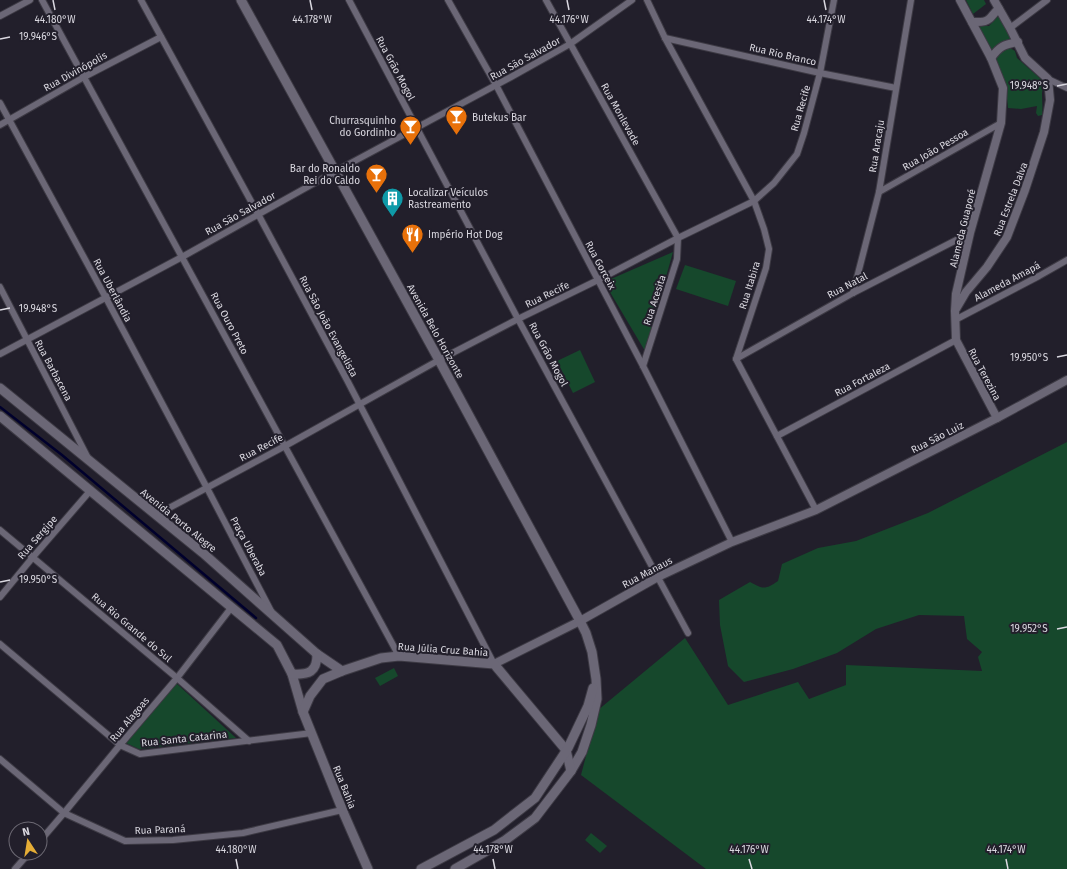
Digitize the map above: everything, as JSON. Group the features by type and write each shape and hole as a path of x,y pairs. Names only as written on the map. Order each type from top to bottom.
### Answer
{"main road":[{"name":"Avenida Belo Horizonte","path":"241,0 580,620 592,652 596,678 596,699 591,725 582,752 571,771 535,818 504,841 455,869"},
{"name":"Avenida Porto Alegre","path":"0,388 203,553 317,654 342,671"},
{"path":"0,416 277,645 292,674 304,712"},
{"path":"292,674 306,674 312,670 317,660 317,654"},
{"name":"Rua Júlia Cruz Bahia","path":"304,712 310,696 323,679 381,658 399,656 494,664 566,750 571,771"},
{"name":"Avenida Belo Horizonte","path":"421,869 494,830 535,798 566,750 588,706 596,678"},
{"name":"Rua Bahia","path":"304,712 342,810 368,869"}],"street":[{"path":"0,16 30,0"},
{"name":"Rua Ouro Preto","path":"42,0 399,656"},
{"name":"Rua São João Evangelista","path":"141,0 258,214 494,664"},
{"name":"Rua Grão Mogol","path":"349,0 518,319 688,633"},
{"name":"Rua Gorceix","path":"448,0 496,86 598,280 732,542"},
{"name":"Rua Monlevade","path":"546,0 678,238"},
{"name":"Rua São Salvador","path":"0,354 496,86 570,44 632,0"},
{"name":"Rua Itabira","path":"647,0 754,201 769,249 766,268 736,359"},
{"name":"Rua Recife","path":"156,515 285,446 439,360 678,238 754,201 774,183 796,154 804,133 820,73 834,0"},
{"name":"Rua Aracaju","path":"853,293 879,192 911,0"},
{"name":"Alameda Guaporé","path":"956,340 956,294 970,233 1001,123 1003,88 991,58 960,0"},
{"path":"994,0 1018,42 1025,58 1048,79 1067,88"},
{"path":"1010,28 1047,0"},
{"path":"972,22 981,22 989,19 999,9"},
{"name":"Rua Divinópolis","path":"0,125 84,77 161,37"},
{"name":"Rua Rio Branco","path":"666,38 820,73 896,88"},
{"path":"991,58 1004,45 1018,42"},
{"name":"Rua Estrela Dalva","path":"955,316 966,292 987,267 1007,237 1025,190 1044,132 1050,100 1048,79"},
{"name":"Rua Uberlândia","path":"0,103 207,488"},
{"name":"Rua João Pessoa","path":"879,192 1001,123"},
{"name":"Rua Natal","path":"736,359 853,293 970,233"},
{"name":"Rua Acesita","path":"643,366 677,259 678,238"},
{"name":"Alameda Amapá","path":"955,316 1039,276 1067,260"},
{"name":"Rua Barbacena","path":"0,287 91,462"},
{"name":"Rua Terezina","path":"956,340 997,418"},
{"name":"Rua Fortaleza","path":"777,436 956,340"},
{"path":"736,359 816,510"},
{"name":"Rua São Luiz","path":"816,510 997,418 1067,380"},
{"name":"Praça Uberaba","path":"207,488 273,614"},
{"name":"Rua Sergipe","path":"0,597 90,491"},
{"name":"Rua Manaus","path":"494,664 580,620 658,577 732,542 816,510"},
{"name":"Rua Rio Grande do Sul","path":"0,530 177,678 249,741"},
{"name":"Rua Alagoas","path":"48,832 177,678 232,608"},
{"name":"Rua Santa Catarina","path":"0,644 120,745 140,754 312,733"},
{"name":"Rua Paraná","path":"0,759 64,813 125,841 173,840 243,833 342,810"},
{"path":"15,869 22,861"}],"green space":[{"path":"966,0 984,0 986,4 973,14"},
{"path":"999,15 1011,38 991,52 977,26 989,26"},
{"path":"1010,48 1015,51 1017,58 1042,80 1042,115 1038,116 1036,113 1037,106 1021,109 1008,108 1002,79 995,61 1001,53"},
{"path":"673,252 645,351 604,282"},
{"path":"685,265 736,281 728,306 676,289"},
{"path":"580,350 595,382 573,393 557,361"},
{"path":"1067,442 1067,869 706,869 581,775 598,710 685,638 728,705 798,682 809,699 846,685 846,665 982,671 978,657 982,652 967,639 964,616 919,615 876,629 837,653 793,669 744,682 728,666 720,625 719,600 750,582 764,588 770,586 778,581 782,564 818,548 856,541 928,513"},
{"path":"394,668 398,676 380,686 375,678"},
{"path":"176,683 236,738 139,749 126,743"},
{"path":"591,833 607,846 600,853 585,840"}],"waterway":[{"path":"0,407 62,455 256,618"}],"place":[{"name":"Butekus Bar","path":"456,136"},
{"name":"Churrasquinho do Gordinho","path":"411,146"},
{"name":"Bar do Ronaldo Rei do Caldo","path":"376,194"},
{"name":"Localizar Veículos Rastreamento","path":"392,218"},
{"name":"Império Hot Dog","path":"412,254"}]}
